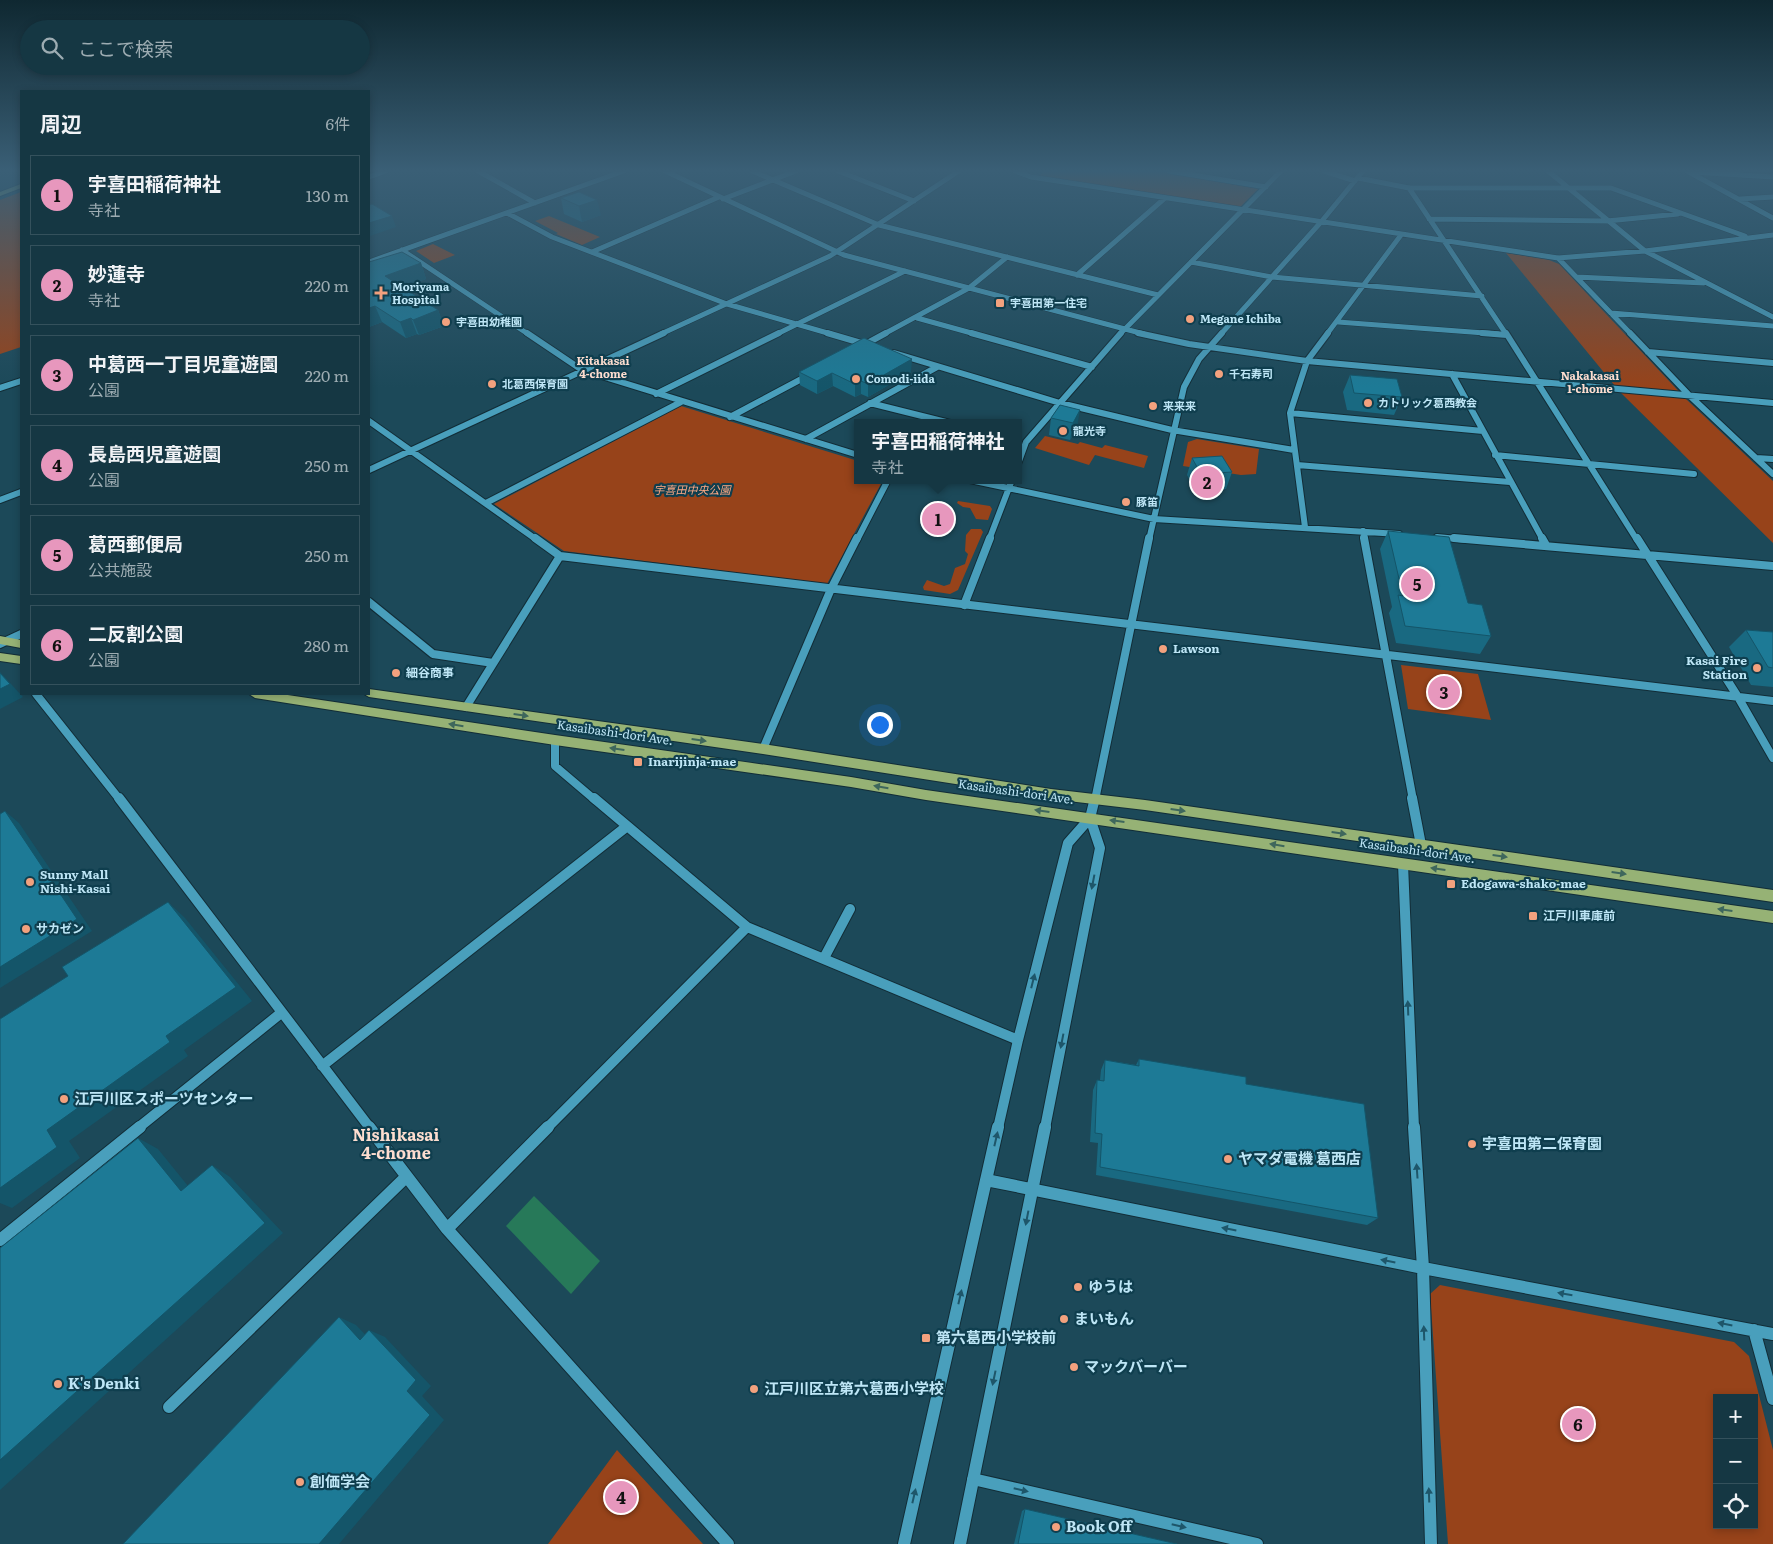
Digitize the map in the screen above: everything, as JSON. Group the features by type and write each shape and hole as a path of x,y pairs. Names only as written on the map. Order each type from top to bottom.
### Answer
{"main road":[{"path":"3,642 20,644"},
{"path":"0,657 20,660"},
{"name":"Kasaibashi-dori Ave.","path":"370,694 763,749 1095,799 1773,896"},
{"name":"Kasaibashi-dori Ave.","path":"262,695 556,740 1773,917"}],"street":[{"path":"370,262 422,243"},
{"path":"568,243 727,304 875,347"},
{"path":"592,252 613,243"},
{"path":"817,243 836,252 1124,330 1209,348 1307,361 1773,403"},
{"path":"370,470 727,304 836,252 850,243"},
{"path":"951,243 1158,295"},
{"path":"1077,274 1113,243"},
{"path":"1022,453 1026,442 1124,330 1210,243"},
{"path":"904,1544 1018,1040 1068,843 1090,818 1095,799 1130,624 1172,430 1184,387 1199,359 1302,243"},
{"path":"1305,527 1290,413 1307,361 1338,322 1395,243"},
{"path":"1445,243 1482,296 1738,697 1773,758"},
{"path":"1452,243 1558,258 1644,251 1703,243"},
{"path":"1634,243 1644,251 1706,284 1773,317"},
{"path":"402,250 582,370 854,454"},
{"path":"858,349 969,288 1007,257"},
{"path":"1558,258 1689,395 1773,474"},
{"path":"1191,262 1272,277 1482,296"},
{"path":"656,394 905,271"},
{"path":"1577,277 1706,284"},
{"path":"1611,313 1773,326"},
{"path":"917,318 1092,367"},
{"path":"1338,322 1507,336"},
{"path":"884,350 1060,403 1172,430 1294,450"},
{"path":"1648,352 1773,363"},
{"path":"806,439 937,367"},
{"path":"730,417 814,372"},
{"path":"1452,374 1546,545"},
{"path":"0,388 20,381"},
{"path":"486,503 681,402"},
{"path":"870,403 934,419"},
{"path":"1290,413 1482,431"},
{"path":"370,422 560,556 1773,700"},
{"path":"1022,441 1026,442"},
{"path":"1496,455 1694,474"},
{"path":"1756,458 1773,459"},
{"path":"1297,465 1510,482"},
{"path":"763,749 831,589 886,484"},
{"path":"964,605 1010,484 1154,520 1305,527 1410,535"},
{"path":"0,500 20,492"},
{"path":"1363,531 1421,845"},
{"path":"1428,536 1773,566"},
{"path":"466,707 560,556"},
{"path":"370,603 433,654 493,663"},
{"path":"3,642 20,634"},
{"path":"37,695 91,761 447,1229 728,1544"},
{"path":"556,740 554,751 555,766 747,926 1018,1040"},
{"path":"960,1544 1033,1190 1100,848 1090,818"},
{"path":"322,1066 626,827"},
{"path":"1403,864 1410,1061 1423,1268 1431,1544"},
{"path":"824,958 850,909"},
{"path":"447,1229 747,926"},
{"path":"0,1240 281,1013"},
{"path":"169,1407 406,1177"},
{"path":"986,1180 1423,1268 1773,1334"},
{"path":"1754,1330 1773,1399"},
{"path":"973,1478 1257,1544"}],"green space":[{"path":"0,243 20,243 20,347 0,354"},
{"path":"433,244 455,255 434,263 416,251"},
{"path":"1506,253 1549,260 1559,264 1686,399 1773,481 1773,543 1620,392"},
{"name":"宇喜田中央公園","path":"681,406 854,460 854,484 881,484 827,584 564,551 494,504"},
{"path":"1045,436 1102,448 1105,445 1148,456 1144,468 1095,455 1089,465 1035,448"},
{"path":"1197,439 1259,449 1256,474 1241,475 1183,466 1188,442"},
{"path":"958,501 990,506 992,509 988,520 976,519 970,508 963,507 957,503"},
{"path":"971,529 981,529 983,532 958,590 950,594 924,590 923,587 927,580 944,586 950,584 955,568 965,564 968,554 965,551 966,535"},
{"path":"1401,665 1478,674 1491,720 1408,709"},
{"path":"1440,1285 1734,1342 1749,1356 1773,1450 1773,1544 1448,1544 1430,1294"},
{"path":"617,1450 703,1544 548,1544"}],"shaded area":[{"path":"534,1196 600,1261 571,1294 506,1226"}],"building":[{"path":"402,252 421,263 385,276 438,310 413,320 411,318 400,322 375,306 370,308 370,262"},
{"path":"864,338 912,359 868,384 861,381 855,384 832,373 817,381 799,372"},
{"path":"1350,375 1397,379 1402,397 1354,393"},
{"path":"1060,405 1080,410 1073,423 1051,418"},
{"path":"1222,456 1232,472 1201,474 1192,458"},
{"path":"1388,531 1449,537 1468,603 1482,605 1491,636 1405,626 1398,595 1403,596"},
{"path":"1746,630 1773,632 1773,668 1768,667"},
{"path":"0,673 10,684 0,689"},
{"name":"Sunny Mall Nishi-Kasai","path":"5,811 77,919 0,967 0,814"},
{"name":"江戸川区スポーツセンター","path":"168,902 236,987 166,1036 170,1042 47,1130 57,1147 0,1188 0,1019 68,976 62,967"},
{"name":"ヤマダ電機 葛西店","path":"1139,1059 1246,1077 1246,1084 1364,1104 1378,1218 1100,1167 1102,1134 1095,1133 1097,1080 1104,1081 1105,1060 1139,1066"},
{"name":"K's Denki","path":"138,1138 181,1191 212,1165 265,1223 0,1460 0,1248"},
{"name":"創価学会","path":"339,1317 360,1340 369,1330 416,1380 407,1391 430,1415 319,1544 123,1544"},
{"name":"Book Off","path":"1025,1509 1177,1544 1018,1544"}],"place":[{"name":"Moriyama Hospital","path":"381,293"},
{"name":"宇喜田第一住宅","path":"1000,303"},
{"name":"Megane Ichiba","path":"1190,319"},
{"name":"宇喜田幼稚園","path":"446,322"},
{"name":"千石寿司","path":"1219,374"},
{"name":"Comodi-iida","path":"856,379"},
{"name":"北葛西保育園","path":"492,384"},
{"name":"カトリック葛西教会","path":"1368,403"},
{"name":"来来来","path":"1153,406"},
{"name":"龍光寺","path":"1063,431"},
{"name":"妙蓮寺","path":"1207,482"},
{"name":"豚笛","path":"1126,502"},
{"name":"宇喜田稲荷神社","path":"938,519"},
{"name":"葛西郵便局","path":"1417,584"},
{"name":"Lawson","path":"1163,649"},
{"name":"Kasai Fire Station","path":"1757,668"},
{"name":"細谷商事","path":"396,673"},
{"name":"中葛西一丁目児童遊園","path":"1444,692"},
{"name":"Inarijinja-mae","path":"638,762"},
{"name":"Sunny Mall Nishi-Kasai","path":"30,882"},
{"name":"Edogawa-shako-mae","path":"1451,884"},
{"name":"江戸川車庫前","path":"1533,916"},
{"name":"サカゼン","path":"26,929"},
{"name":"江戸川区スポーツセンター","path":"64,1099"},
{"name":"宇喜田第二保育園","path":"1472,1144"},
{"name":"ヤマダ電機 葛西店","path":"1228,1159"},
{"name":"ゆうは","path":"1078,1287"},
{"name":"まいもん","path":"1064,1319"},
{"name":"第六葛西小学校前","path":"926,1338"},
{"name":"マックバーバー","path":"1074,1367"},
{"name":"K's Denki","path":"58,1384"},
{"name":"江戸川区立第六葛西小学校","path":"754,1389"},
{"name":"二反割公園","path":"1578,1424"},
{"name":"創価学会","path":"300,1482"},
{"name":"長島西児童遊園","path":"621,1497"},
{"name":"Book Off","path":"1056,1527"}],"district":[{"name":"Kitakasai 4-chome","path":"603,367"},
{"name":"Nakakasai 1-chome","path":"1590,382"},
{"name":"Nishikasai 4-chome","path":"396,1144"}]}
